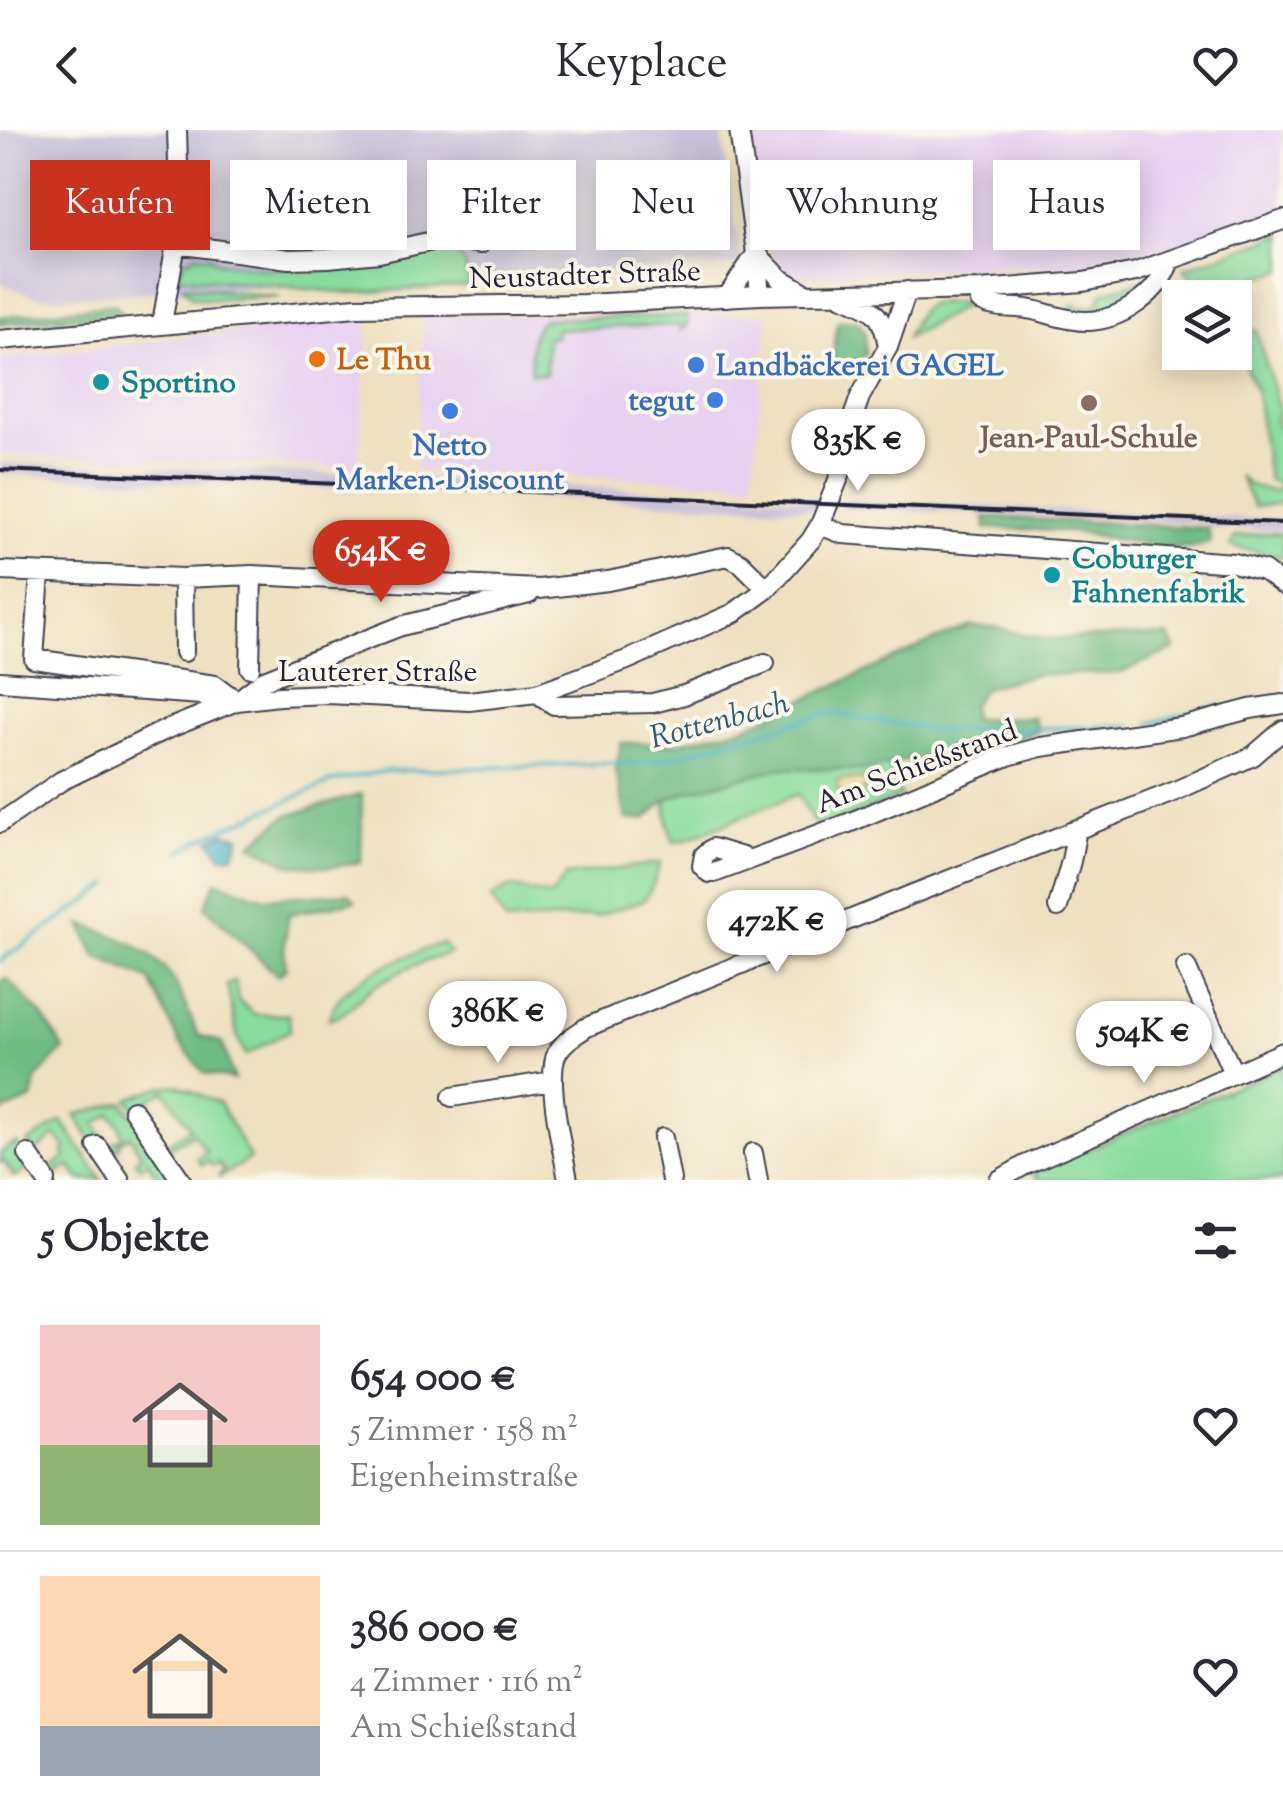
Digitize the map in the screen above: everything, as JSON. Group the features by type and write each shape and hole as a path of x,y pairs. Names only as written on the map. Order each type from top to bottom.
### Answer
{"street":[{"path":"177,130 178,160"},
{"path":"739,130 760,296"},
{"name":"Neustadter Straße","path":"0,340 356,307 584,304 980,290 1111,278 1283,220"},
{"path":"210,249 289,259 328,258 379,253 427,242"},
{"path":"162,323 175,250"},
{"path":"756,253 780,278 807,294"},
{"path":"727,297 756,253"},
{"path":"980,290 980,301 989,306 1029,309 1066,319 1100,320 1142,299 1157,285 1170,260"},
{"name":"Lauterer Straße","path":"0,823 61,781 164,730 228,704 328,694 470,701 537,693 582,678 734,613 767,589 820,525 840,475 856,408 888,346 907,291"},
{"path":"833,294 874,311 880,317 888,346"},
{"path":"820,525 843,534 1234,563 1264,572 1283,585"},
{"path":"0,571 183,578 252,575 539,590 608,581 728,556 767,589"},
{"path":"40,573 34,659 215,685 228,704 264,680 388,632 539,590"},
{"path":"250,668 252,575"},
{"path":"183,578 184,652"},
{"name":"Lauterer Straße","path":"537,693 554,705 653,704 765,663"},
{"name":"Lauterer Straße","path":"0,682 202,696 228,704"},
{"name":"Am Schießstand","path":"749,859 1040,746 1182,727 1283,704"},
{"path":"568,1180 552,1070 558,1051 587,1027 1173,792 1238,764 1265,748 1283,730"},
{"path":"1058,908 1077,829"},
{"path":"1186,967 1232,1072"},
{"path":"999,1180 1283,1052"},
{"path":"452,1097 552,1081"},
{"path":"133,1110 181,1180"},
{"path":"663,1138 671,1180"},
{"path":"98,1146 120,1180"},
{"path":"753,1153 758,1180"},
{"path":"28,1154 46,1180"}],"shaded area":[{"path":"0,130 721,130 725,160 596,160 596,250 730,250 730,191 741,265 39,298 0,283"},
{"path":"751,130 1283,130 1283,211 1206,238 1089,267 795,275 771,250 973,250 973,160 755,160"},
{"path":"768,314 753,483 416,471 424,315"},
{"path":"369,317 358,468 0,455 0,358"},
{"path":"0,463 335,474 820,499 816,509 0,474"},
{"path":"841,500 1283,520 1283,530 1208,528 1207,523 840,508"}],"green space":[{"path":"1283,234 1283,270 1250,280 1193,280 1184,268"},
{"path":"430,250 452,250 464,264 468,286 351,293 178,277 184,261 197,255 267,269 348,267"},
{"path":"1157,277 1108,311 1068,313 1074,304 1097,305 1103,292"},
{"path":"183,286 279,297 208,300 192,297"},
{"path":"115,304 122,313 0,324 0,317"},
{"path":"968,304 906,338 925,307"},
{"path":"687,316 687,326 681,330 680,325 556,329 555,337 547,337 546,374 531,373 532,336 544,319"},
{"path":"838,321 857,321 865,332 866,355 831,369"},
{"path":"1256,330 1280,413 1275,418 1283,440 1283,503 1254,507 1239,476 1249,485 1274,492 1281,486 1268,479 1256,391 1247,370 1252,370 1252,331"},
{"path":"985,517 1208,528 1210,542 1163,547 1072,532 986,528"},
{"path":"1283,534 1283,559 1231,546 1235,537"},
{"path":"971,626 1044,639 1169,636 1175,649 1119,673 1033,675 984,688 971,705 973,719 1033,717 1038,731 954,762 920,757 865,770 780,768 685,792 666,800 645,819 626,819 616,770 621,743 677,743 744,727"},
{"path":"875,735 901,796 818,830 798,794 674,842 668,825 664,779"},
{"path":"362,794 361,862 331,867 290,865 251,844 286,816"},
{"path":"660,863 644,900 597,916 506,923 491,898 510,887 551,896 566,876"},
{"path":"216,881 264,898 349,893 355,901 289,914 284,948 286,968 278,976 205,907"},
{"path":"81,924 121,939 158,961 175,983 198,1035 222,1043 234,1080 204,1073 180,1043 149,979 96,957"},
{"path":"442,943 450,953 393,976 369,990 342,1014 329,1019 335,1004 359,980"},
{"path":"6,978 43,1016 64,1049 37,1078 32,1099 0,1113 0,983"},
{"path":"235,981 238,1000 254,1014 289,1015 290,1030 246,1055 238,1039 227,985"},
{"path":"1283,1066 1283,1180 1038,1180 1033,1172"},
{"path":"178,1085 219,1103 250,1158 220,1177 224,1171 218,1163 213,1166 208,1161 202,1165 197,1159 206,1152 193,1133 167,1150 164,1146 191,1128 165,1091 146,1101 154,1114 144,1121 128,1099"},
{"path":"123,1102 176,1180 158,1180 148,1162 140,1167 135,1160 141,1155 130,1136 114,1150 122,1162 116,1166 104,1148 123,1136 111,1114 95,1124 105,1140 94,1145 75,1115"},
{"path":"62,1121 102,1180 80,1180 70,1166 51,1177 47,1170 66,1157 62,1152 66,1149 56,1135 35,1152 27,1143"},
{"path":"16,1143 29,1161 26,1170 14,1177 4,1161 0,1163 0,1153"}],"sand":[{"path":"865,779 866,789 847,798 838,792 837,780"}],"water":[{"path":"223,833 240,836 234,855 222,856 210,840"}],"waterway":[{"name":"Rottenbach","path":"1150,723 1221,706"},
{"name":"Rottenbach","path":"180,851 333,781 386,771 654,762 829,713 941,731 1131,726"},
{"name":"Rottenbach","path":"0,961 110,885"}],"railway":[{"path":"0,470 1283,523"}],"place":[{"name":"Le Thu","path":"317,359"},
{"name":"Landbäckerei GAGEL","path":"696,365"},
{"name":"Sportino","path":"101,382"},
{"name":"tegut","path":"715,400"},
{"name":"Jean-Paul-Schule","path":"1089,403"},
{"name":"Netto Marken-Discount","path":"450,411"},
{"name":"Coburger Fahnenfabrik","path":"1052,575"}]}
